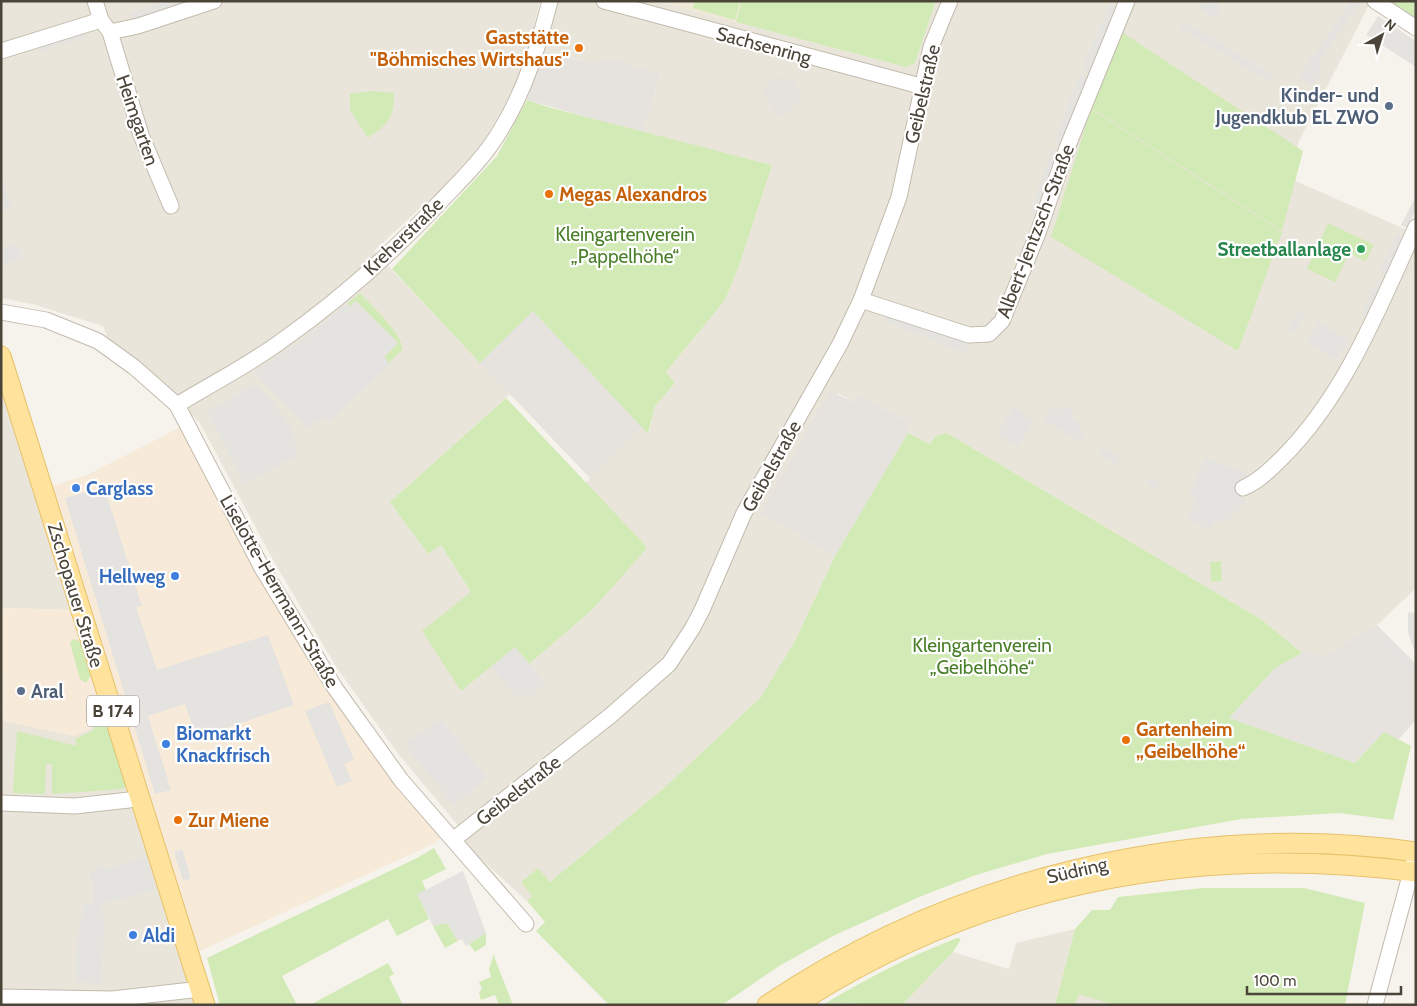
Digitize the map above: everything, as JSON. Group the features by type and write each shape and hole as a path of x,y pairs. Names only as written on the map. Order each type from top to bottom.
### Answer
{"main road":[{"name":"Zschopauer Straße","path":"1,356 203,997"},
{"name":"Südring","path":"766,1005 819,971 866,946 944,910 1062,873 1157,854 1263,844 1350,845 1415,863"},
{"name":"Südring","path":"795,1005 858,967 914,939 968,918 1074,885 1139,872 1210,864 1415,863"}],"street":[{"name":"Heimgarten","path":"96,1 141,135 171,206"},
{"path":"1,51 105,26 138,26 214,1"},
{"name":"Kreherstraße","path":"177,406 247,364 311,320 392,250 472,168 500,132 521,92 537,50 550,1"},
{"name":"Sachsenring","path":"604,1 924,87"},
{"name":"Geibelstraße","path":"453,840 602,722 669,664 702,610 744,513 840,344 861,300 899,197 931,47 950,1"},
{"name":"Albert-Jentzsch-Straße","path":"861,300 970,335 988,334 1002,321 1038,233 1067,148 1127,1"},
{"path":"1382,3 1416,28"},
{"path":"1244,488 1254,483 1271,469 1300,440 1328,403 1366,335 1416,227"},
{"name":"Liselotte-Herrmann-Straße","path":"1,312 46,320 98,341 134,367 177,406 262,568 335,688 401,780 526,924"},
{"path":"1,803 76,806 130,800"},
{"path":"1375,1005 1415,863"},
{"path":"1,997 112,999 203,997"}],"shaded area":[{"path":"1,1 540,1 529,48 520,73 504,107 487,135 470,159 429,202 420,208 374,251 510,394 390,502 428,554 441,545 471,592 529,664 592,610 646,546 585,483 642,427 649,433 655,406 675,383 666,372 725,300 740,263 772,165 643,133 660,73 612,59 591,63 539,49 553,1 656,1 906,67 915,63 936,1 1367,1 1370,3 1298,143 1291,179 1416,234 1416,588 1377,625 1325,655 1302,653 1262,620 947,433 936,436 927,444 908,433 909,422 858,395 854,402 838,393 761,514 835,556 795,641 768,687 761,697 664,788 527,901 471,850 456,823 399,755 337,668 273,560 200,423 141,365 108,339 103,326 32,304 1,298"},
{"path":"165,1 189,1 132,19 130,13"},
{"path":"656,1 741,1 736,22"},
{"path":"1203,1 1218,1 1219,10 1213,19 1199,8"},
{"path":"1351,1 1360,3 1319,62 1321,73 1313,86 1299,76"},
{"path":"1110,3 1118,7 1089,72 1082,69"},
{"path":"1378,16 1416,41 1416,67 1366,35"},
{"path":"1185,22 1273,75 1269,82 1180,28"},
{"path":"84,28 87,37 38,52 36,44"},
{"path":"544,51 591,63 612,59 660,73 643,133 527,100"},
{"path":"1080,74 1089,78 1062,145 1055,141"},
{"path":"778,76 784,82 787,80 792,81 805,97 781,117 760,91"},
{"path":"1052,149 1061,152 1038,216 1030,213"},
{"path":"1,176 11,207 1,212"},
{"path":"1416,196 1416,210 1407,228 1401,225"},
{"path":"1397,234 1402,236 1386,274 1380,271"},
{"path":"1,241 5,248 16,243 23,256 1,267"},
{"path":"1377,279 1382,281 1366,317 1361,314"},
{"path":"355,301 398,343 384,357 390,364 329,422 323,417 318,423 315,421 308,428 261,380 255,371 306,337 347,304 350,306"},
{"path":"533,311 642,427 590,478 480,363"},
{"path":"1299,311 1305,315 1293,334 1287,330"},
{"path":"887,313 969,343 966,353 884,321"},
{"path":"1319,321 1348,341 1335,360 1307,341"},
{"path":"255,384 273,401 293,432 297,455 245,484 207,412"},
{"path":"1,385 74,610 1,608"},
{"path":"829,391 854,402 858,395 909,422 908,433 835,556 761,514"},
{"path":"1063,404 1074,411 1070,419 1077,419 1083,438 1076,440 1044,420 1051,407 1058,411"},
{"path":"1014,406 1034,422 1018,447 996,434"},
{"path":"183,426 257,569 443,835 435,843 198,952 46,488 87,475"},
{"path":"1103,447 1120,457 1116,465 1099,454"},
{"path":"1205,457 1248,475 1240,496 1246,502 1223,524 1218,519 1208,530 1188,517 1196,500 1189,496"},
{"path":"1149,477 1160,484 1156,490 1145,483"},
{"path":"104,487 142,606 136,607 157,670 268,635 294,705 197,738 185,704 148,716 171,790 155,794 65,498"},
{"path":"1415,597 1416,655 1408,632 1408,612 1415,613"},
{"path":"1,608 74,610 103,699 85,705 93,728 74,736 3,721"},
{"path":"1377,625 1416,664 1416,720 1398,740 1384,732 1355,763 1229,718 1275,668 1302,653 1325,655"},
{"path":"1381,632 1415,666 1411,671 1376,637"},
{"path":"515,647 546,684 527,700 522,694 517,698 491,667"},
{"path":"103,699 198,1005 1,1005 1,715 3,721 84,705"},
{"path":"329,702 354,759 344,764 352,781 337,787 305,711"},
{"path":"441,719 487,778 454,805 404,744"},
{"path":"182,849 191,878 183,881 174,852"},
{"path":"147,856 155,891 102,903 104,927 101,984 76,981 77,941 84,904 94,904 94,881 90,880 90,871 95,871 95,866 110,868"},
{"path":"463,871 486,933 466,946 462,939 458,941 447,923 433,926 417,894"},
{"path":"1075,929 1055,1005 902,1005 953,952 1009,969 1016,943"},
{"path":"1079,993 1115,1005 1075,1005"}],"green space":[{"path":"695,1 740,1 735,20 693,8"},
{"path":"741,1 936,1 915,63 906,67 736,22"},
{"path":"1388,1 1416,1 1416,28"},
{"path":"1120,31 1303,151 1282,231 1091,108"},
{"path":"372,91 394,93 394,102 389,120 368,138 350,110 350,94"},
{"name":"Kleingartenverein „Pappelhöhe“","path":"527,100 772,165 740,263 725,300 666,372 675,383 655,406 648,434 533,311 480,363 392,269 497,156"},
{"path":"1091,109 1282,232 1238,351 1051,237"},
{"path":"1328,223 1374,245 1366,261 1349,253 1335,282 1307,269"},
{"path":"360,293 393,329 401,344 402,350 391,360 390,364 384,357 398,343 356,301 350,307 347,304"},
{"path":"506,398 646,546 646,549 592,610 529,664 515,647 461,691 422,631 471,592 441,545 428,554 390,502"},
{"name":"Kleingartenverein „Geibelhöhe“","path":"908,433 929,444 936,436 947,433 1262,620 1302,653 1275,668 1229,718 1355,763 1384,732 1411,746 1393,820 1340,813 1241,819 1047,854 976,875 919,897 833,936 779,966 722,1005 609,1005 536,931 545,922 527,901 532,896 521,882 538,868 550,882 664,788 761,697 795,641 835,556"},
{"path":"1221,561 1222,581 1211,582 1210,562"},
{"path":"73,639 81,642 91,675 86,683 80,679 70,643"},
{"path":"93,724 108,728 126,785 123,789 52,794 52,764 46,764 45,794 13,793 17,731 77,746 75,739 94,730"},
{"path":"434,848 446,869 422,881 426,890 418,894 429,919 397,936 388,919 282,976 297,1005 220,1005 207,958 417,858"},
{"path":"1203,888 1304,888 1365,903 1345,1005 1115,1005 1079,994 1075,1005 1055,1005 1075,929 1092,910 1110,910 1118,897"},
{"path":"447,923 458,941 445,948 433,926"},
{"path":"486,933 486,945 475,952 469,944"},
{"path":"957,938 961,939 953,952 902,1005 826,1003 890,968"},
{"path":"494,954 513,1005 499,1005 495,995 481,1000 479,992 482,989 479,982 491,977 489,969"},
{"path":"388,963 394,974 389,977 403,1005 310,1005"}],"place":[{"name":"Gaststätte \"Böhmisches Wirtshaus\"","path":"579,48"},
{"name":"Kinder- und Jugendklub EL ZWO","path":"1389,106"},
{"name":"Megas Alexandros","path":"549,194"},
{"name":"Streetballanlage","path":"1361,249"},
{"name":"Carglass","path":"76,488"},
{"name":"Hellweg","path":"175,576"},
{"name":"Aral","path":"21,691"},
{"name":"Gartenheim „Geibelhöhe“","path":"1126,740"},
{"name":"Biomarkt Knackfrisch","path":"166,744"},
{"name":"Zur Miene","path":"178,820"},
{"name":"Aldi","path":"133,935"}]}
